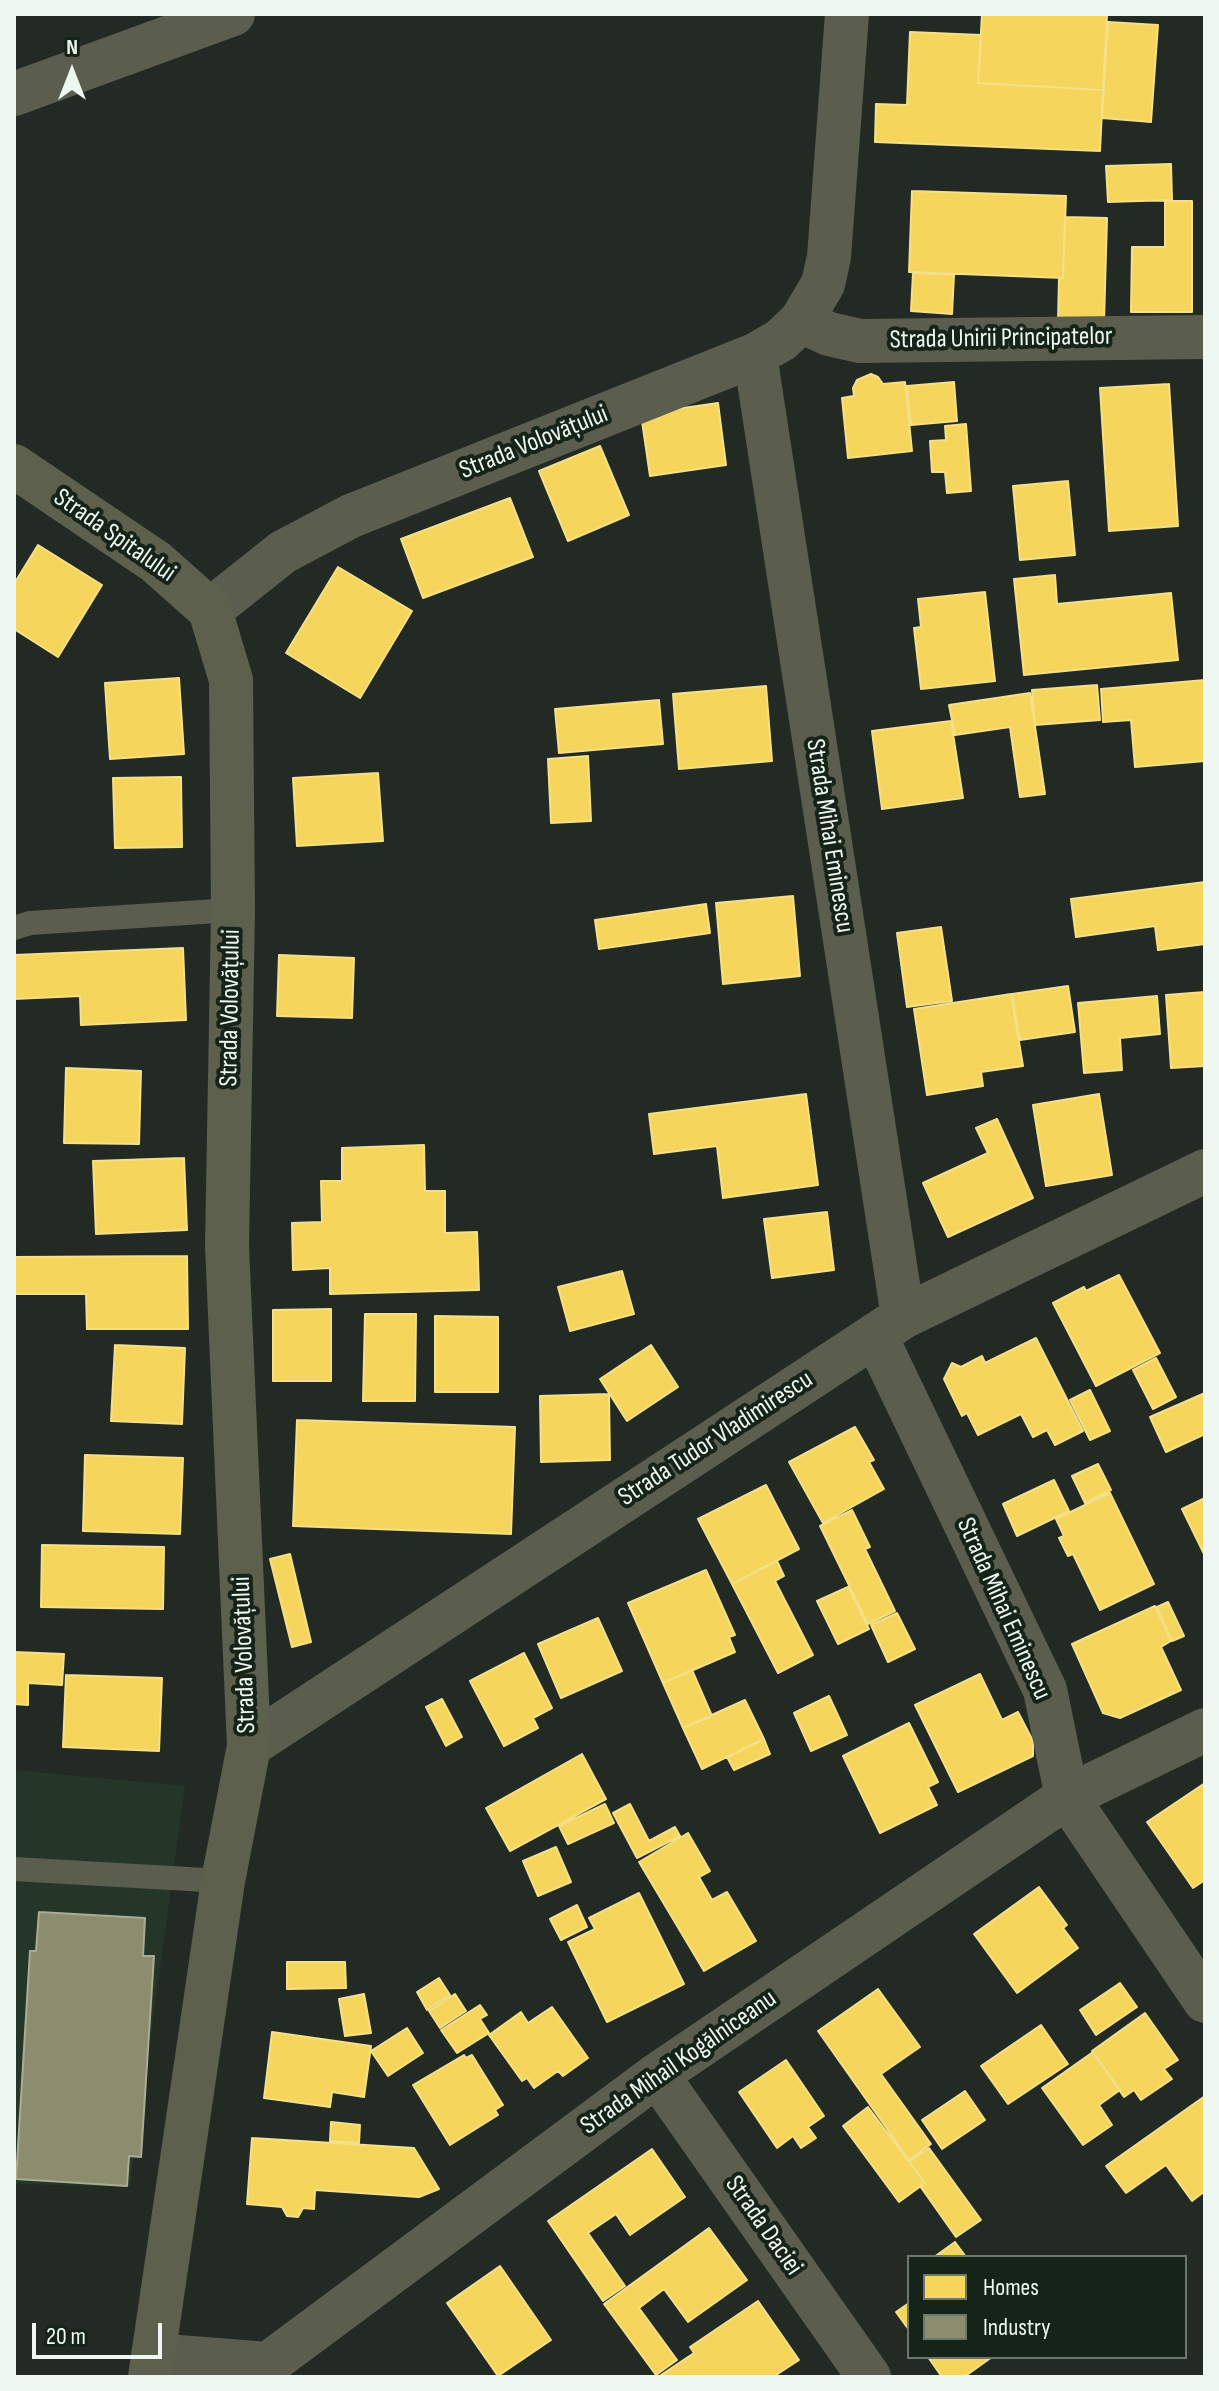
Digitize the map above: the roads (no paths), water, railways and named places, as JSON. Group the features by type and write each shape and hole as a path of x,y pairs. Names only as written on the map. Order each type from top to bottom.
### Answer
{"main road":[{"name":"Strada Spitalului","path":"14,466 156,562 210,610"},
{"name":"Strada Volovățului","path":"152,2366 223,1881 249,1746 227,1246 233,910 231,680 210,610"}],"street":[{"path":"14,94 233,14"},
{"name":"Strada Volovățului","path":"210,610 283,552 351,516 755,355 781,340 801,321 823,284 829,257 847,14"},
{"name":"Strada Unirii Principatelor","path":"801,321 829,334 860,341 1205,337"},
{"name":"Strada Mihai Eminescu","path":"755,355 889,1326 1045,1690 1067,1797 1205,2001"},
{"name":"Strada Tudor Vladimirescu","path":"249,1746 889,1326 1205,1171"},
{"name":"Strada Mihail Kogălniceanu","path":"152,2366 272,2370 657,2075 1067,1797 1205,1730"},
{"name":"Strada Daciei","path":"657,2075 869,2377"}],"lane":[{"path":"14,928 30,923 233,910"},
{"path":"14,1869 223,1881"}]}
